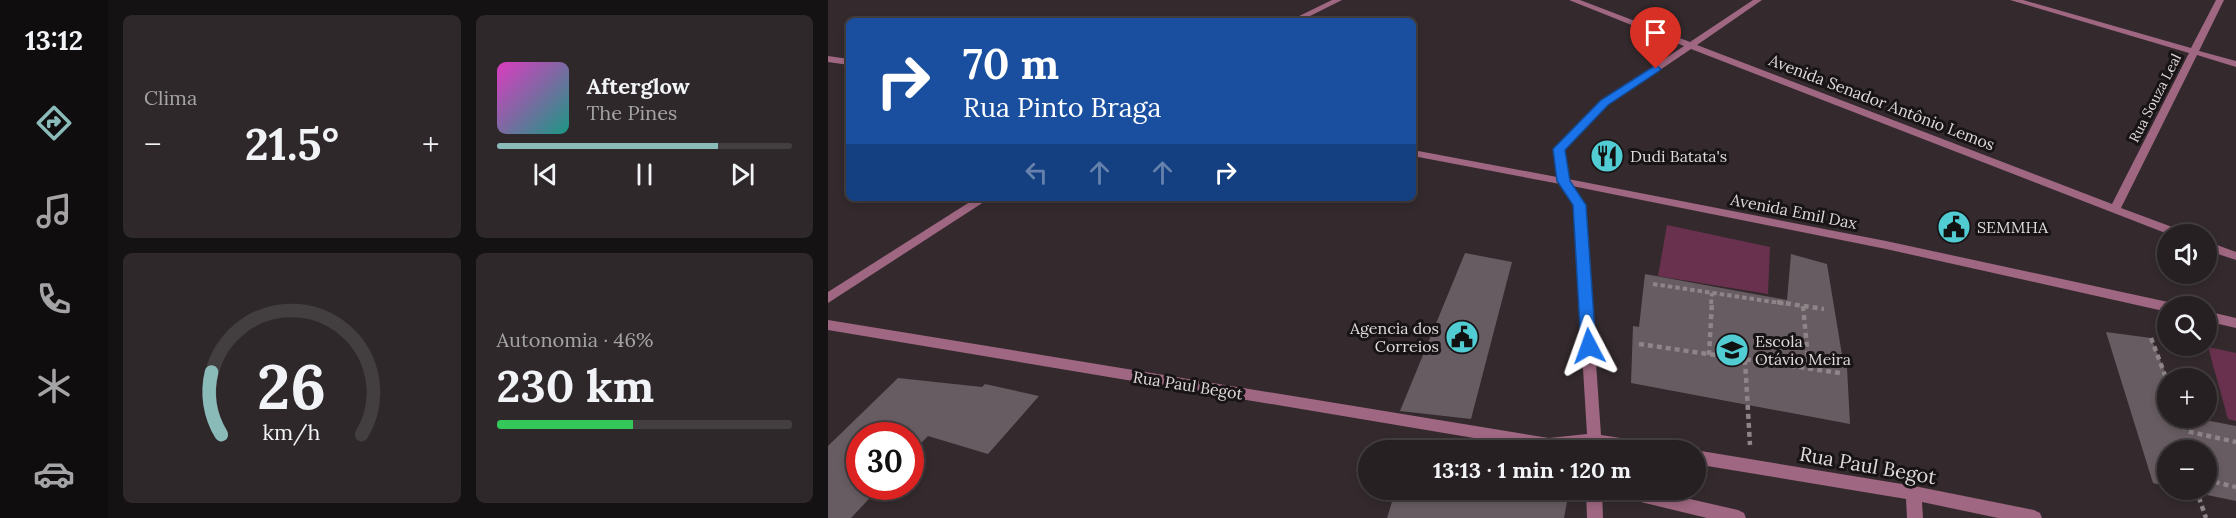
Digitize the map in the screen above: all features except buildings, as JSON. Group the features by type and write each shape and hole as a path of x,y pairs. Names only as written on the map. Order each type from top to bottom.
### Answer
{"street":[{"path":"1299,18 1338,0"},
{"name":"Avenida Senador Antônio Lemos","path":"1573,0 2157,225"},
{"path":"1595,440 1579,205 1563,181 1559,149 1605,103 1758,0"},
{"path":"2014,0 2236,64"},
{"name":"Rua Souza Leal","path":"2115,209 2220,0"},
{"path":"828,59 846,62"},
{"name":"Avenida Emil Dax","path":"1416,154 2052,280 2157,304"},
{"path":"828,298 979,201"},
{"path":"2217,249 2236,256"},
{"path":"2217,319 2236,323"},
{"name":"Rua Paul Begot","path":"828,325 1510,440"},
{"name":"Rua Paul Begot","path":"1706,459 1914,493 2034,518"},
{"path":"1914,493 1915,518"},
{"path":"1594,500 1595,518"},
{"path":"1662,500 1738,518"}],"path":[{"path":"1653,284 1824,309"},
{"path":"1709,354 1712,293"},
{"path":"1803,306 1809,369"},
{"path":"2151,338 2162,368"},
{"path":"1639,344 1840,374"},
{"path":"1745,359 1752,467"},
{"path":"2185,428 2186,431 2236,442"},
{"path":"2217,483 2236,487"},
{"path":"2200,500 2206,518"}],"shaded area":[{"path":"1667,225 1770,247 1768,294 1658,276"},
{"path":"2217,349 2236,353 2236,421 2228,419 2217,379 2217,368 2214,368 2210,356 2217,356"}],"place":[{"name":"Dudi Batata's","path":"1607,156"},
{"name":"SEMMHA","path":"1954,227"},
{"name":"Agencia dos Correios","path":"1462,337"},
{"name":"Escola Otávio Meira","path":"1732,350"}],"route":[{"path":"1589,346 1579,205 1563,181 1559,149 1605,103 1656,69"}]}
